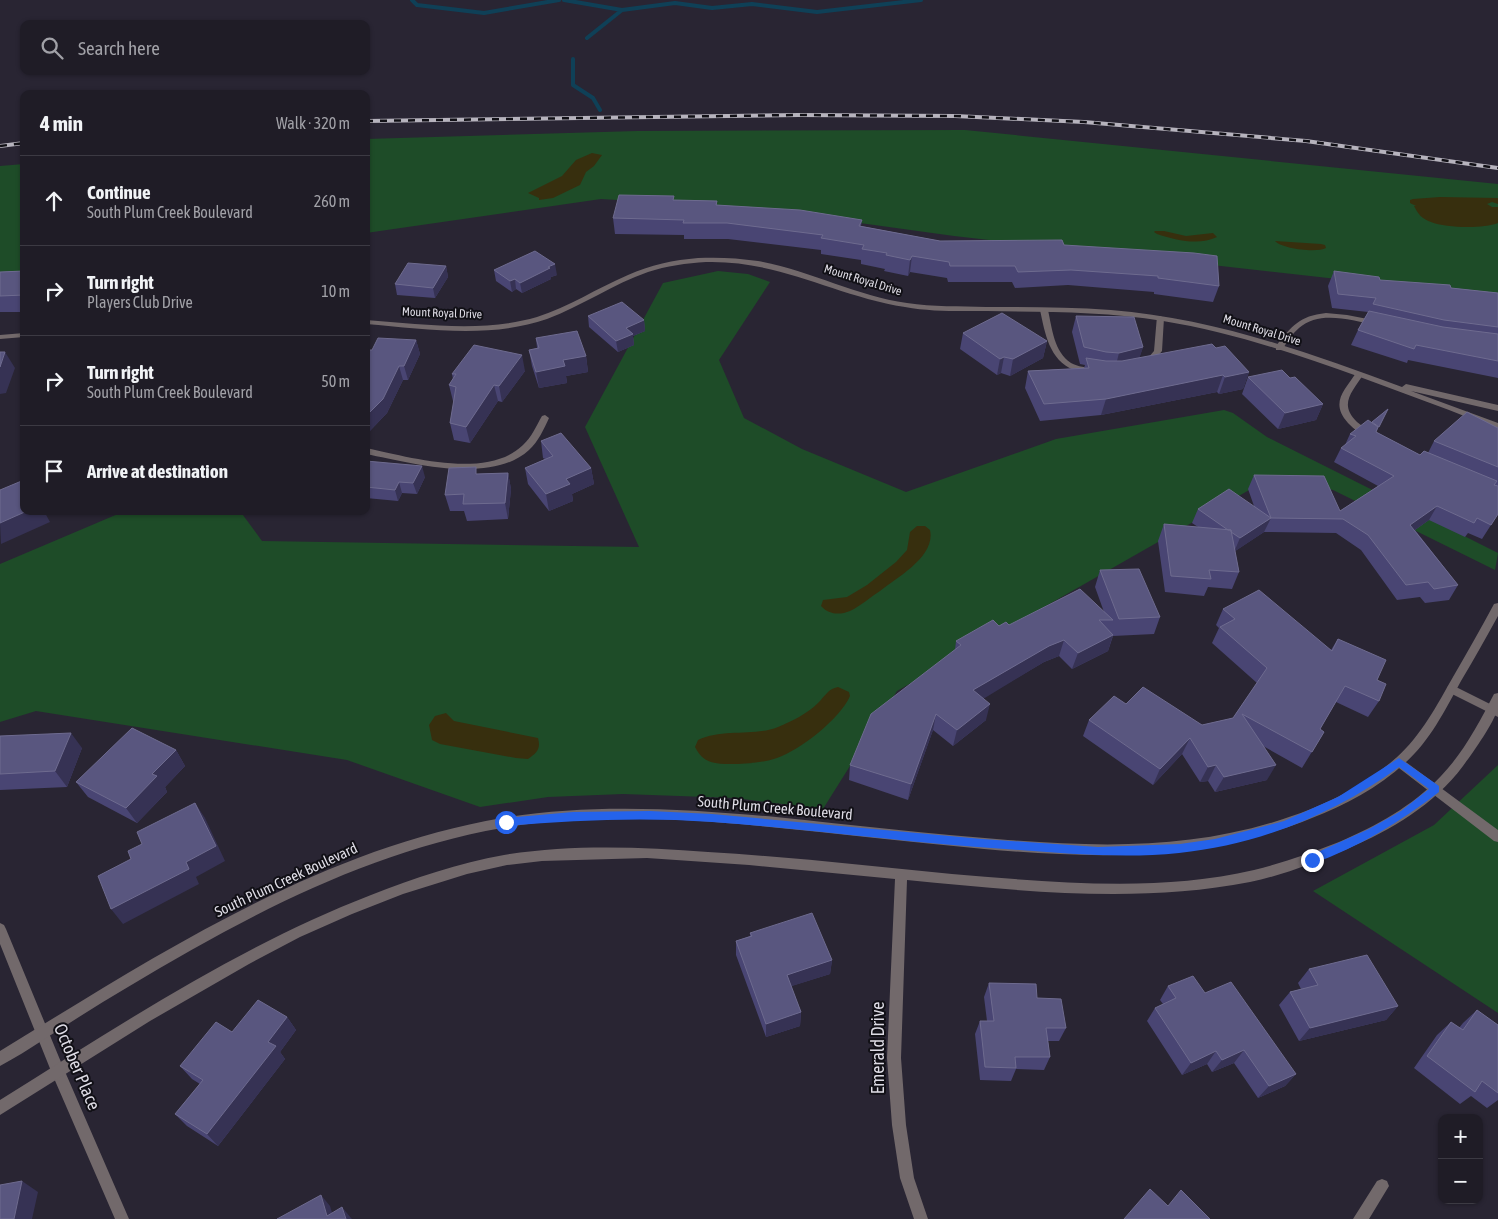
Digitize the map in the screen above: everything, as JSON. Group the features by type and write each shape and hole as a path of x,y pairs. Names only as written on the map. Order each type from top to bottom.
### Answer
{"street":[{"name":"Mount Royal Drive","path":"370,322 464,329 514,325 553,313 655,267 717,259 747,260 779,267 883,302 901,305 938,308 1099,312 1160,318 1225,332 1359,375 1498,426"},
{"path":"1044,310 1055,352 1065,364 1085,371 1100,372"},
{"path":"1279,348 1301,323 1318,316 1335,316 1380,324"},
{"path":"1141,367 1149,364 1158,351 1160,318"},
{"path":"0,337 20,336"},
{"name":"Mount Royal Drive","path":"1359,375 1498,408"},
{"path":"1359,375 1343,400 1345,413 1355,426 1377,441"},
{"path":"370,452 451,467 488,465 521,452 536,437 545,418"},
{"name":"South Plum Creek Boulevard","path":"0,1059 191,943 283,896 328,875 370,860 477,827 537,818 650,815 712,818 945,840 1098,851 1180,849 1215,843 1286,825 1341,800 1370,783 1399,762 1436,718 1498,606"},
{"path":"1452,689 1495,711"},
{"path":"0,1108 209,979 296,932 379,897 453,872 482,865 537,857 647,853 708,856 900,874 1105,890 1204,886 1273,871 1312,860 1342,848 1404,813 1436,789 1476,740 1495,711 1498,698"},
{"path":"1399,762 1498,837"},
{"name":"Emerald Drive","path":"900,874 894,1058 899,1125 907,1178 920,1219"},
{"name":"October Place","path":"0,928 58,1072 122,1219"},
{"path":"1360,1219 1382,1186"}],"green space":[{"path":"965,130 1498,184 1498,297 954,236 751,208 601,199 370,232 370,139 637,131"},
{"path":"20,164 20,275 0,275 0,166"},
{"path":"718,271 748,274 770,282 719,360 744,418 802,449 906,492 1056,439 1224,410 1233,413 1267,437 1498,553 1495,570 1333,490 1296,482 1258,485 897,691 823,809 735,798 623,794 548,797 480,807 347,760 36,711 0,722 0,564 116,515 243,515 262,541 639,547 585,427 663,283"},
{"path":"1498,765 1498,1013 1313,891 1434,825"}],"sand":[{"path":"592,153 602,155 594,166 586,172 580,185 553,198 539,200 539,198 528,193 562,176 576,160"},
{"path":"1440,197 1498,198 1498,204 1492,202 1487,204 1492,207 1498,207 1498,223 1474,227 1455,227 1438,224 1423,218 1414,206 1416,206 1410,203 1410,200 1413,199"},
{"path":"1155,231 1186,236 1213,233 1217,237 1195,242 1164,236 1157,234"},
{"path":"1275,241 1321,244 1325,245 1326,248 1315,250 1300,249 1285,246"},
{"path":"917,526 925,526 930,530 930,540 922,557 914,565 850,611 835,613 821,606 823,600 847,597 867,585 896,562 907,550 910,532"},
{"path":"838,687 849,692 850,696 838,714 808,741 777,758 754,763 719,764 705,759 695,747 698,740 708,736 758,732 778,727 804,714 814,707 829,691"},
{"path":"446,713 454,721 538,738 539,748 528,759 440,744 432,740 429,725 435,716"}],"building":[{"path":"619,195 674,196 673,200 717,201 716,205 800,210 862,220 859,226 940,241 1062,240 1064,245 1217,256 1219,286 1158,278 1158,276 1071,270 1018,272 1015,266 950,266 949,262 912,256 910,260 886,255 887,253 862,249 864,245 821,238 823,235 727,223 683,223 684,220 613,218"},
{"path":"535,251 555,264 520,283 515,279 510,281 494,270"},
{"path":"408,263 446,266 433,288 395,284"},
{"path":"20,271 20,295 0,296 0,272"},
{"path":"1334,271 1379,277 1380,280 1450,285 1451,288 1498,293 1498,327 1444,320 1373,304 1376,298 1338,294"},
{"path":"622,302 644,320 626,328 633,334 616,341 588,316"},
{"path":"1369,311 1443,327 1498,334 1498,361 1416,345 1414,349 1358,330"},
{"path":"1002,313 1047,341 1013,359 1004,357 1000,359 963,333"},
{"path":"1076,316 1134,317 1143,347 1119,353 1084,347"},
{"path":"577,331 586,356 563,360 565,366 536,372 529,350 539,348 536,338"},
{"path":"378,338 416,340 404,366 399,366 383,399 370,412 370,350 372,350"},
{"path":"1212,344 1216,348 1225,346 1249,372 1225,377 1223,375 1106,399 1044,404 1028,371 1089,368 1086,358 1122,361"},
{"path":"474,345 522,355 499,386 494,385 466,427 450,423 456,387 449,385 456,374 452,374"},
{"path":"0,352 5,352 0,367"},
{"path":"1282,370 1290,378 1295,377 1323,404 1285,413 1248,377"},
{"path":"1388,409 1379,427 1372,422"},
{"path":"1467,412 1498,428 1498,467 1434,441"},
{"path":"1368,420 1378,427 1376,432 1420,455 1424,451 1497,481 1494,485 1498,486 1498,514 1491,525 1477,518 1474,523 1437,506 1410,525 1458,585 1434,589 1428,582 1406,585 1368,535 1343,519 1271,518 1254,475 1324,476 1340,511 1394,476 1341,448 1356,436 1350,434"},
{"path":"561,433 591,468 566,479 570,484 546,494 525,468 553,456 541,441"},
{"path":"370,461 422,466 413,483 399,482 395,490 370,487"},
{"path":"476,467 476,474 508,473 505,503 463,504 464,494 445,495 449,468"},
{"path":"20,482 20,514 0,523 0,490"},
{"path":"1229,489 1271,518 1240,538 1198,509"},
{"path":"1164,524 1231,530 1239,572 1209,570 1211,579 1171,576"},
{"path":"1139,569 1160,617 1119,619 1100,570"},
{"path":"1080,589 1113,620 1099,620 1113,635 1078,653 1064,640 1049,646 973,690 990,704 957,730 936,714 911,784 850,765 871,714 961,645 956,641 993,620 999,626 1006,622 1009,625"},
{"path":"1259,590 1332,651 1338,639 1386,660 1377,680 1386,684 1379,701 1345,686 1320,729 1324,732 1312,752 1242,714 1276,765 1224,777 1216,765 1208,767 1190,738 1160,769 1089,720 1114,696 1126,704 1143,687 1202,725 1233,718 1267,668 1220,627 1235,619 1223,609"},
{"path":"132,728 176,750 152,774 157,776 126,808 76,782"},
{"path":"71,733 55,771 0,774 0,736"},
{"path":"195,803 216,846 186,862 189,869 111,909 98,876 131,859 128,851 142,844 137,832"},
{"path":"812,913 832,960 787,975 801,1012 766,1024 736,941 752,936 750,933"},
{"path":"1367,955 1398,1006 1310,1028 1290,992 1318,985 1309,969"},
{"path":"1193,976 1205,993 1231,982 1296,1074 1269,1086 1244,1050 1222,1060 1216,1051 1191,1063 1155,1008 1176,998 1168,986"},
{"path":"989,983 1036,984 1037,998 1061,999 1066,1028 1046,1028 1050,1057 1015,1057 1016,1068 985,1067 980,1021 994,1021"},
{"path":"258,1000 287,1017 268,1042 276,1046 207,1134 175,1114 203,1080 180,1066 216,1022 232,1032"},
{"path":"1477,1010 1498,1025 1498,1093 1482,1081 1475,1092 1427,1056 1451,1022 1463,1030"},
{"path":"22,1181 14,1219 0,1219 0,1185"},
{"path":"1150,1189 1168,1206 1181,1190 1210,1219 1124,1219"},
{"path":"321,1195 327,1216 342,1207 346,1219 277,1219"}],"waterway":[{"path":"412,0 417,5 484,13 559,0"},
{"path":"564,0 622,10"},
{"path":"622,10 675,3 712,8 752,4 817,12 921,0"},
{"path":"587,38 622,10"},
{"path":"573,59 573,85 593,98 600,110"}],"railway":[{"path":"370,121 799,115 955,116 1084,122 1306,141 1498,168"},
{"path":"0,146 20,144"}],"route":[{"path":"506,822 573,816 650,815 712,818 982,844 1098,851 1141,851 1180,849 1215,843 1286,825 1341,800 1370,783 1399,762 1436,789 1404,813 1373,832 1342,848 1312,860"}]}
